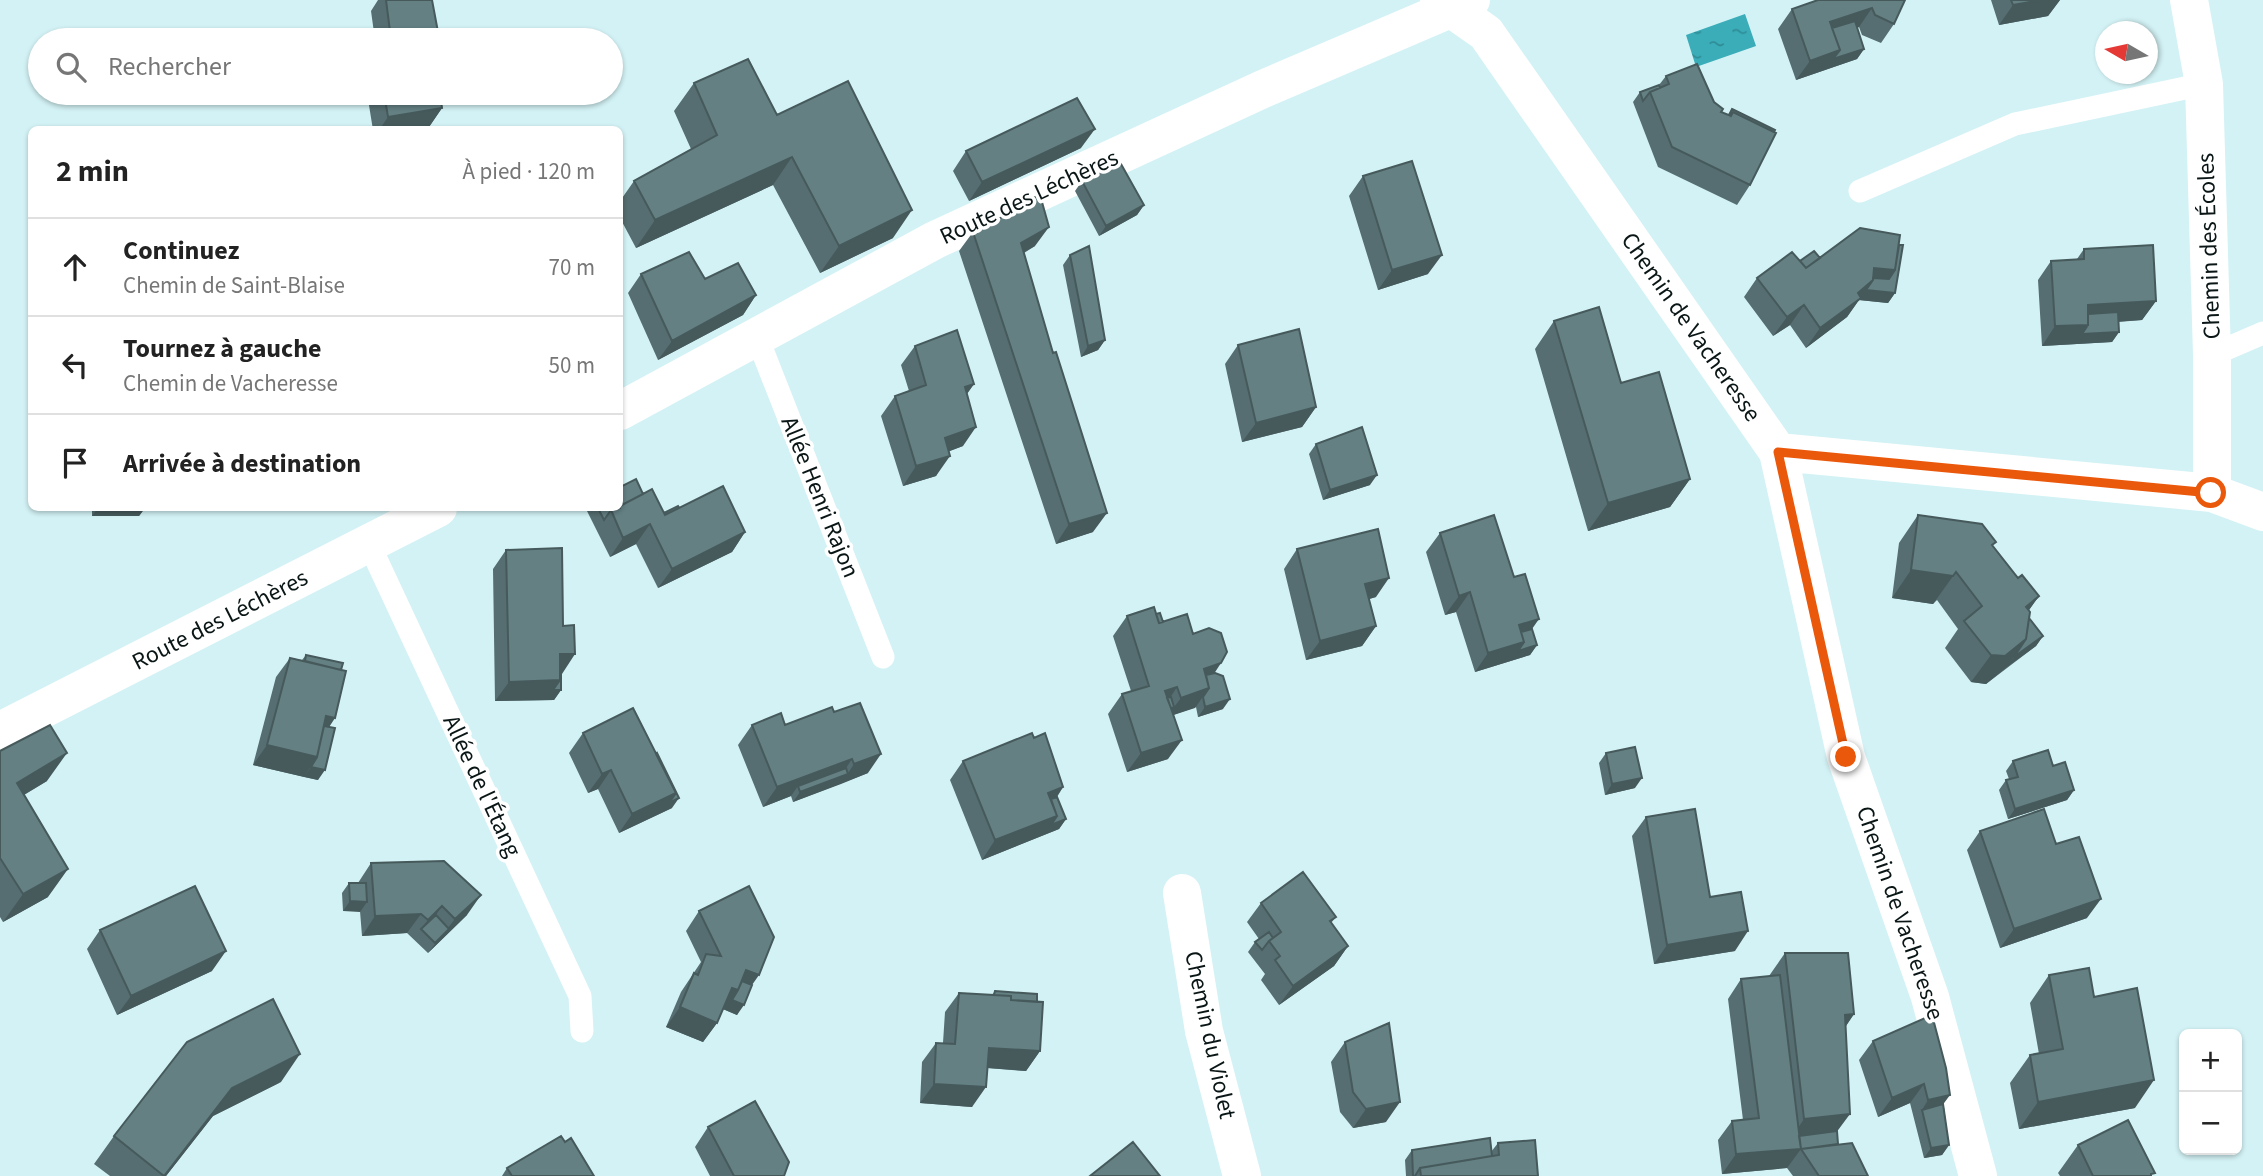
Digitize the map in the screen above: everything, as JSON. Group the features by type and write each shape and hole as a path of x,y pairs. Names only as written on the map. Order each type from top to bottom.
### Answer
{"street":[{"name":"Chemin des Écoles","path":"2189,0 2204,84 2212,355 2211,493"},
{"name":"Route des Léchères","path":"623,409 935,240 1454,3"},
{"name":"Chemin de Vacheresse","path":"1454,3 1486,33 1778,452 1846,757 1930,997 1978,1176"},
{"path":"1778,452 2211,493 2263,512"},
{"name":"Route des Léchères","path":"0,731 433,511"},
{"name":"Chemin du Violet","path":"1182,893 1204,1031 1242,1176"}],"lane":[{"path":"1860,191 2015,124 2204,84"},
{"path":"2212,355 2263,333"},
{"name":"Allée Henri Rajon","path":"757,337 883,657"},
{"name":"Allée de l'Étang","path":"369,544 580,996 582,1031"}],"water":[{"path":"1745,14 1756,46 1696,67 1686,35"}],"building":[{"path":"386,0 432,0 437,28 390,28"},
{"path":"1818,0 1905,0 1894,24 1875,15 1872,8 1830,22 1840,50 1810,61 1792,9"},
{"path":"2011,0 2042,0 2013,5"},
{"path":"1855,21 1864,49 1833,59 1840,50 1832,28"},
{"path":"748,59 777,115 848,81 912,210 839,246 792,157 655,220 634,181 717,135 694,83"},
{"path":"1697,64 1714,102 1723,109 1721,112 1731,116 1733,112 1776,133 1750,185 1672,147 1650,92 1669,84 1666,76"},
{"path":"1659,85 1660,88 1650,92 1643,101 1640,92"},
{"path":"1077,98 1095,129 982,182 966,151"},
{"path":"386,105 442,105 442,108 388,117"},
{"path":"1732,109 1775,130 1774,132 1733,112 1730,116"},
{"path":"1412,161 1442,255 1392,270 1363,176"},
{"path":"1121,164 1144,205 1106,226 1082,181"},
{"path":"1040,195 1049,227 1021,243 1053,353 1056,352 1107,513 1069,524 973,232 1008,214 1007,210"},
{"path":"1860,228 1900,235 1895,270 1874,268 1873,280 1858,293 1861,298 1820,328 1804,305 1787,317 1757,278 1792,252 1806,268"},
{"path":"1899,245 1903,245 1895,293 1866,290 1873,278 1889,279 1895,270"},
{"path":"2153,245 2156,301 2088,305 2088,325 2055,326 2051,261 2084,259 2084,249"},
{"path":"1089,246 1105,340 1088,346 1070,255"},
{"path":"1814,251 1820,258 1806,268 1800,261"},
{"path":"689,252 705,279 738,263 756,295 672,341 641,274"},
{"path":"1599,307 1621,383 1659,372 1690,479 1608,503 1554,321"},
{"path":"2118,312 2119,332 2082,334 2088,325 2088,314"},
{"path":"1299,329 1316,407 1256,423 1238,345"},
{"path":"957,330 974,384 965,387 976,427 945,438 950,456 916,466 895,396 926,385 915,346"},
{"path":"1362,427 1377,475 1330,490 1316,444"},
{"path":"636,479 643,494 623,504 623,486"},
{"path":"723,486 745,532 672,569 650,524 623,538 611,511 623,511 623,504 652,489 665,515"},
{"path":"678,506 679,508 665,515 664,513"},
{"path":"600,511 610,511 604,520"},
{"path":"1494,515 1514,577 1525,574 1539,619 1519,625 1524,642 1488,653 1470,592 1459,596 1440,533"},
{"path":"1918,515 1982,524 1996,542 1992,545 2018,578 2022,575 2039,596 2026,607 2030,612 2026,639 2005,656 1991,655 1964,621 1982,606 1956,572 1953,576 1911,570"},
{"path":"1378,529 1389,578 1365,584 1376,626 1320,641 1297,549"},
{"path":"562,548 563,626 574,625 575,654 560,654 560,680 509,682 506,550"},
{"path":"1154,607 1159,623 1187,614 1193,634 1209,628 1221,633 1227,652 1221,663 1204,669 1209,688 1181,698 1177,687 1165,691 1182,740 1141,753 1122,694 1149,686 1127,616"},
{"path":"1160,613 1163,622 1159,623 1156,614"},
{"path":"2029,618 2043,636 2014,657 2026,639"},
{"path":"1532,629 1537,645 1518,651 1524,642 1521,632"},
{"path":"306,655 343,663 341,670 305,661"},
{"path":"290,658 346,671 335,718 326,716 317,757 267,745"},
{"path":"560,663 561,690 553,690 560,680"},
{"path":"1215,673 1223,676 1230,699 1205,707 1203,697 1209,688 1206,675"},
{"path":"1171,697 1174,707 1171,708 1167,698"},
{"path":"860,703 881,754 854,764 852,759 777,787 752,725 781,713 785,725 832,707 834,712"},
{"path":"633,708 676,793 632,814 611,770 602,774 583,733"},
{"path":"50,725 67,753 17,783 68,869 23,894 0,858 0,751"},
{"path":"324,726 335,728 325,770 311,767 317,757"},
{"path":"1032,733 1034,738 1045,733 1063,787 1048,793 1057,816 995,840 963,761"},
{"path":"1635,747 1642,778 1612,784 1606,753"},
{"path":"2048,750 2053,766 2065,762 2074,790 2015,809 2006,780 2018,777 2013,761"},
{"path":"657,753 679,798 669,803 676,793"},
{"path":"846,768 848,774 800,792 798,786"},
{"path":"1057,797 1066,819 1051,825 1057,816 1051,799"},
{"path":"1695,809 1710,897 1741,892 1748,931 1667,945 1646,817"},
{"path":"2044,809 2056,844 2079,837 2101,899 2014,929 1980,831"},
{"path":"444,861 481,895 455,919 442,906 428,920 421,914 375,916 371,863"},
{"path":"1303,872 1336,917 1330,921 1348,946 1293,986 1275,960 1280,956 1269,941 1281,932 1261,903"},
{"path":"349,883 366,883 367,902 350,901"},
{"path":"195,886 226,951 131,996 100,930"},
{"path":"749,886 774,937 759,975 746,970 738,990 732,988 717,1023 680,1007 694,973 698,975 706,954 721,956 699,911"},
{"path":"436,915 449,929 435,943 421,929"},
{"path":"1269,932 1273,938 1262,950 1255,942"},
{"path":"1785,953 1848,953 1854,1014 1845,1015 1850,1114 1804,1119"},
{"path":"2089,968 2094,997 2137,988 2154,1080 2038,1102 2030,1055 2063,1049 2049,975"},
{"path":"1780,975 1801,1149 1736,1154 1732,1121 1759,1118 1741,979"},
{"path":"742,981 752,985 744,1005 732,1000"},
{"path":"995,991 1037,994 1037,1002 1011,1000 1011,996 994,995"},
{"path":"959,993 1011,996 1011,1000 1043,1002 1040,1051 989,1048 986,1087 934,1084 936,1043 955,1044"},
{"path":"273,999 300,1054 232,1088 164,1176 114,1136 187,1042"},
{"path":"1932,1015 1950,1095 1928,1100 1924,1084 1892,1098 1873,1041"},
{"path":"1389,1023 1400,1102 1366,1109 1353,1092 1345,1042"},
{"path":"755,1101 789,1162 784,1176 734,1176 708,1127"},
{"path":"1943,1104 1949,1145 1931,1148 1922,1110"},
{"path":"2128,1120 2155,1173 2151,1176 2093,1176 2078,1145"},
{"path":"1837,1131 1838,1144 1801,1149 1799,1136"},
{"path":"561,1136 565,1142 571,1138 594,1176 512,1176 507,1168"},
{"path":"1490,1138 1492,1156 1420,1168 1413,1176 1412,1150"},
{"path":"1535,1140 1538,1176 1421,1176 1420,1168 1499,1155 1498,1143"},
{"path":"1133,1142 1160,1176 1090,1176"},
{"path":"1852,1143 1868,1176 1819,1176 1801,1149"}],"route":[{"path":"1846,757 1778,452 2211,493"}]}
